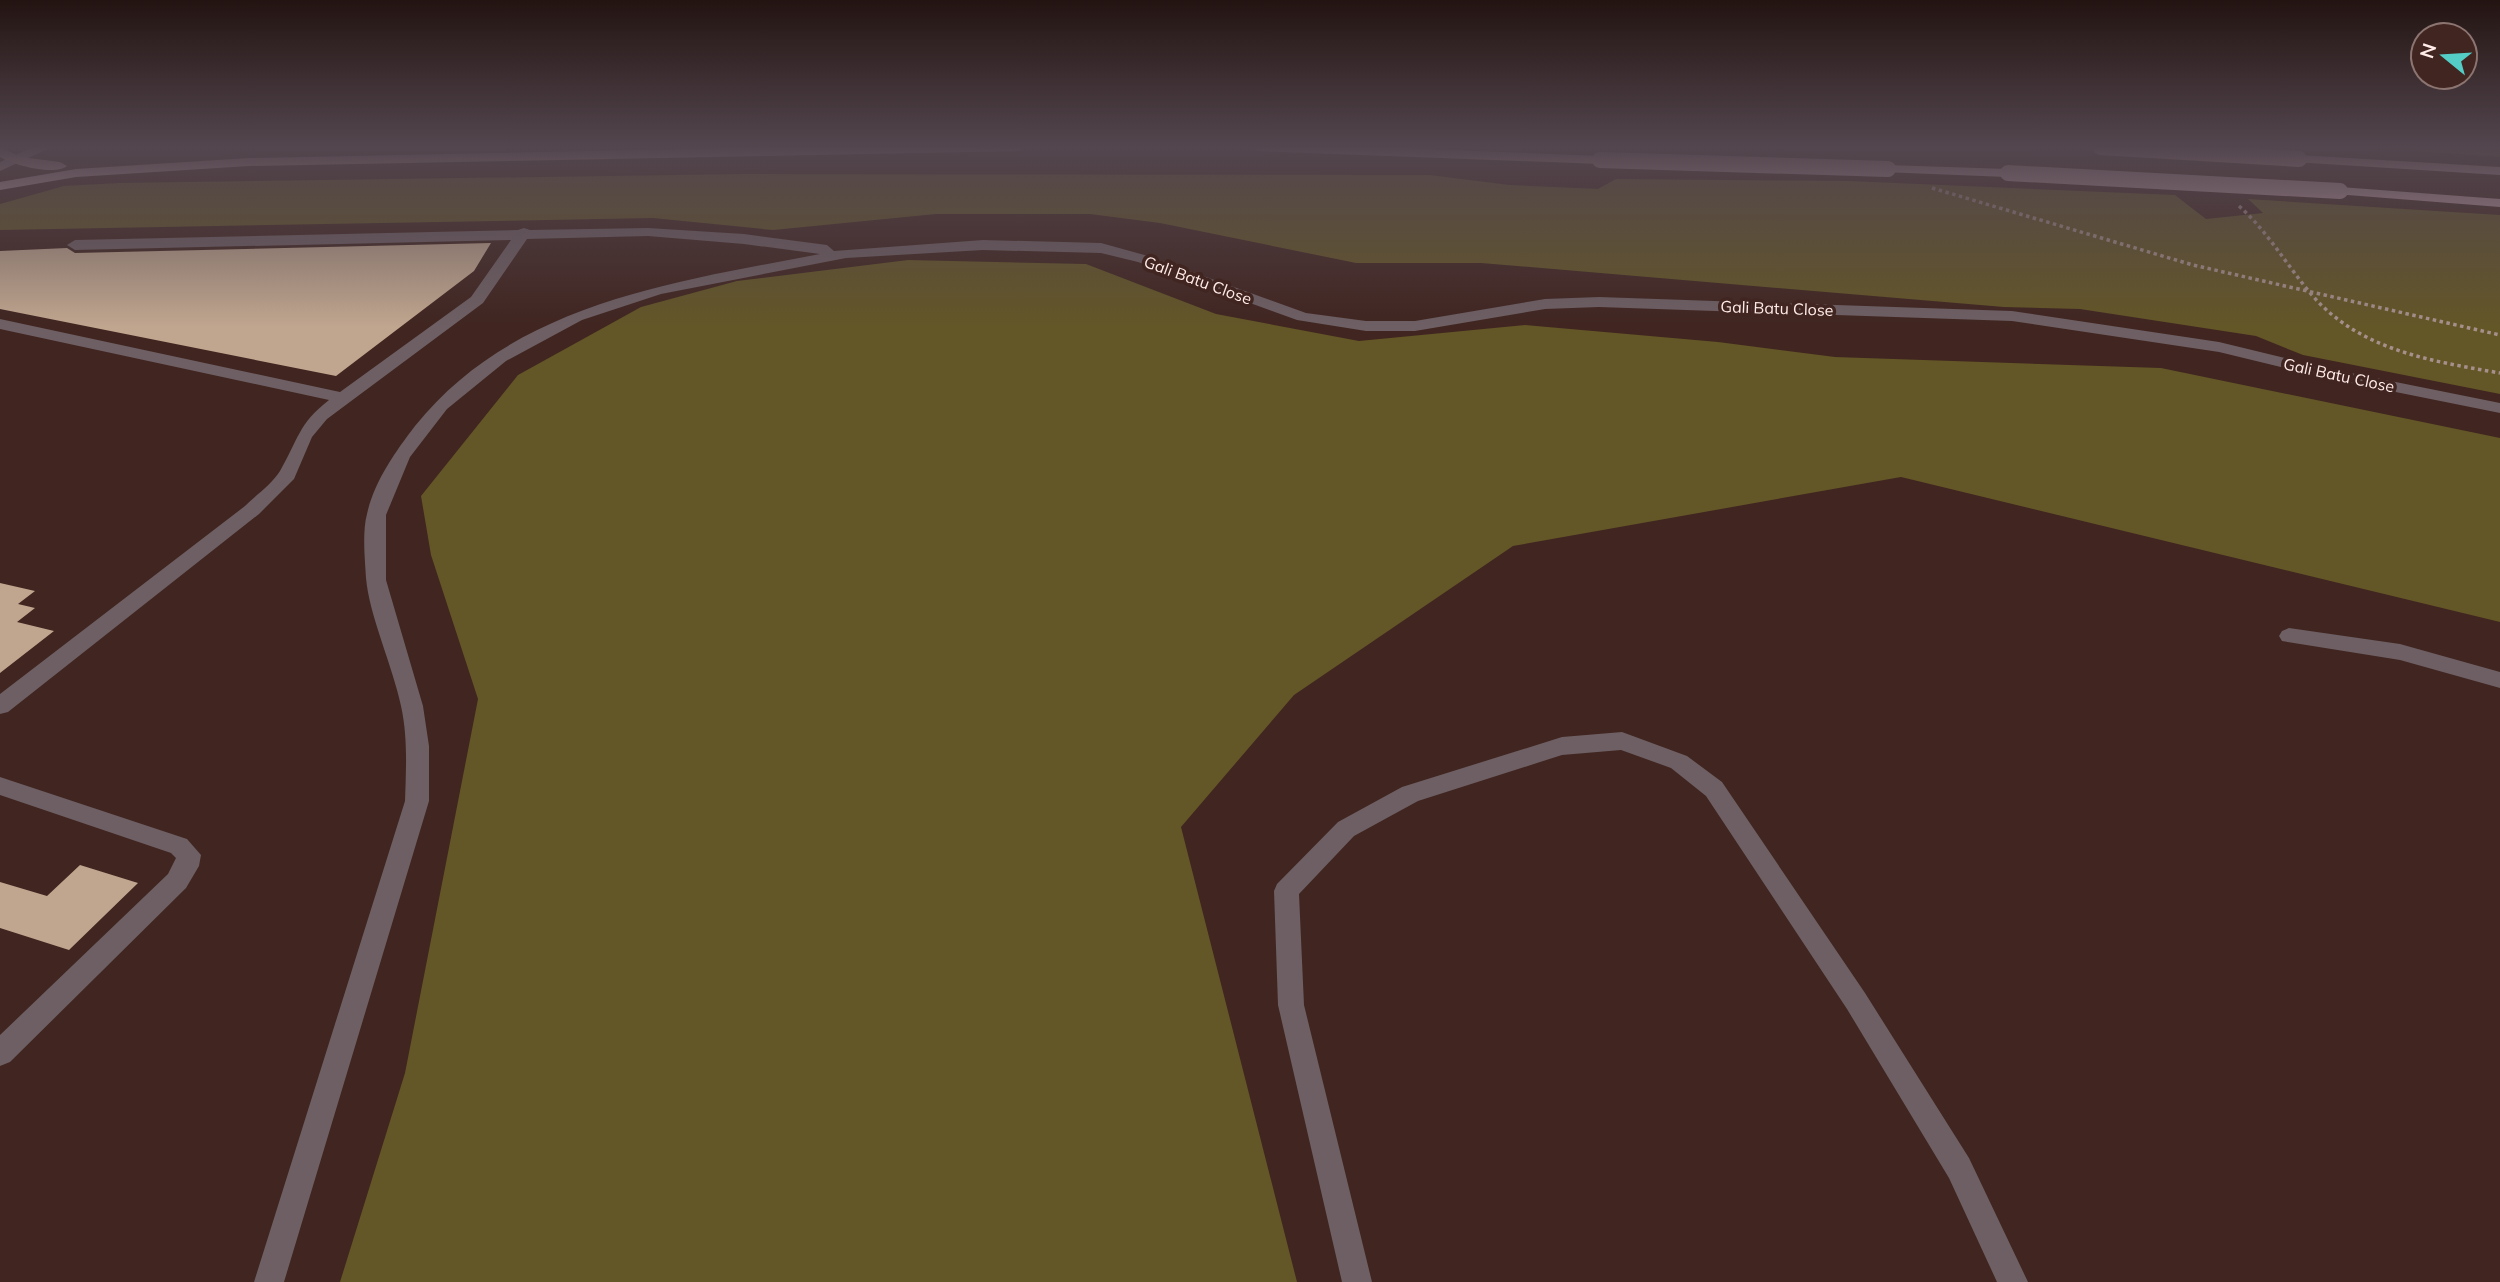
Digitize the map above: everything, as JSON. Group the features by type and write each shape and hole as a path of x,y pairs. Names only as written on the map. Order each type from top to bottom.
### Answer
{"street":[{"path":"75,245 524,232 699,235 846,253"},
{"path":"0,706 252,510 287,475 312,425 342,398 477,299 524,232"},
{"name":"Gali Batu Close","path":"846,253 982,245 1060,245 1112,251 1303,317 1366,326 1415,326 1545,304 1600,302 2011,316 2219,347 2500,408"},
{"path":"269,1282 417,801 418,746 412,706 376,580 376,514 401,456 441,405 500,357 576,317 658,290 846,253"},
{"path":"0,324 342,398"},
{"path":"2289,636 2400,652 2500,680"},
{"path":"1357,1282 1291,1005 1286,891 1346,829 1410,794 1562,746 1622,741 1679,762 1714,789 1856,1001 1959,1168 2013,1282"},
{"path":"0,786 179,846 188,855 187,866 177,881 0,1053"}],"path":[{"path":"1995,207 2193,265 2379,310 2500,335"},
{"path":"2239,207 2260,223 2325,311 2364,340 2418,359 2500,373"}],"shaded area":[{"path":"0,207 2190,207 2206,219 2263,213 2256,207 2371,207 2500,215 2500,394 2303,355 2256,336 2080,309 2004,307 1481,263 1356,263 1160,223 1090,214 936,214 773,230 653,218 0,230"},
{"path":"908,260 1086,264 1216,314 1359,341 1525,325 1718,342 1835,357 2161,368 2500,438 2500,622 1901,477 1513,546 1294,695 1181,827 1297,1282 340,1282 405,1073 478,699 431,555 421,496 518,375 641,307 737,281"}],"building":[{"path":"491,243 474,271 336,376 0,309 0,251 67,248 75,253"},
{"path":"0,583 35,591 18,604 35,608 17,622 54,631 0,673"},
{"path":"80,865 138,883 69,950 0,928 0,882 47,896"}]}
